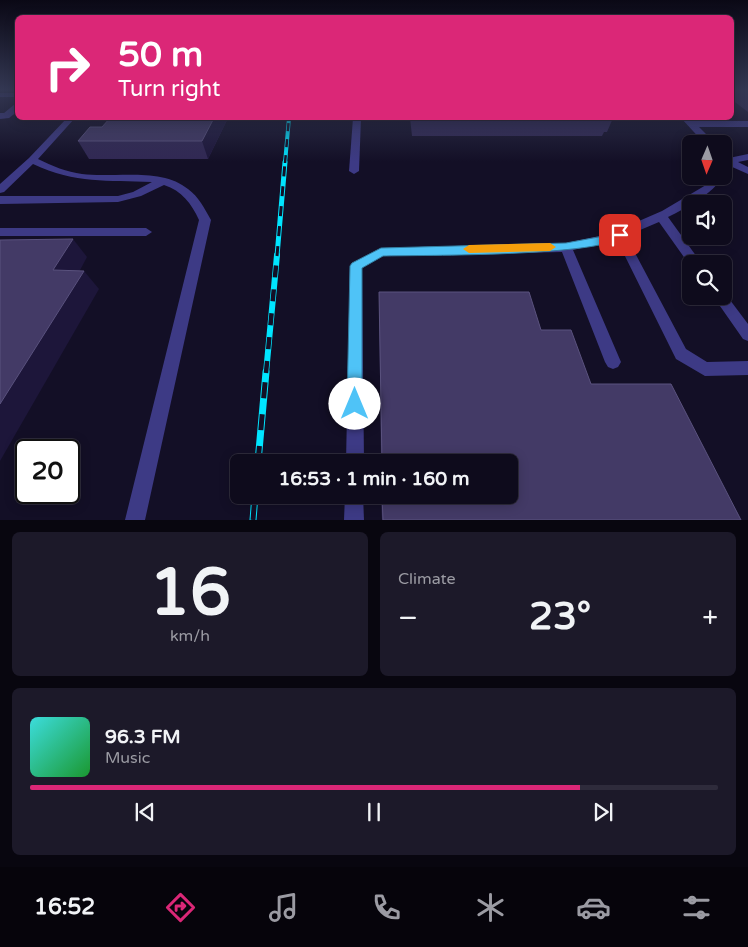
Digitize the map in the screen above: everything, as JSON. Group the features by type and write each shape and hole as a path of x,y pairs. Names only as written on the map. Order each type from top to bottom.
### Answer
{"street":[{"path":"0,190 32,160 69,120"},
{"path":"354,171 357,120"},
{"path":"688,121 748,124"},
{"path":"688,121 702,135"},
{"path":"732,161 748,157"},
{"path":"32,160 55,171 84,177 140,177 177,186 190,194 200,206 205,220 135,520"},
{"path":"732,164 748,167"},
{"path":"732,165 748,171"},
{"path":"0,200 118,199 137,194 161,182"},
{"path":"354,454 356,266 381,252 566,246 611,238 661,216 712,185"},
{"path":"661,216 689,255"},
{"path":"0,232 146,232"},
{"path":"620,235 682,354 705,369 748,368"},
{"path":"566,246 613,362"},
{"path":"726,305 748,335"},
{"path":"354,504 354,520"}],"building":[{"path":"108,120 213,120 202,141 78,141 90,127 102,127"},
{"path":"73,239 53,270 84,271 0,404 0,240"},
{"path":"379,292 529,292 541,330 571,330 591,384 671,384 741,520 383,520 382,504 518,504 518,454 382,454"}],"railway":[{"path":"285,163 289,120"},
{"path":"277,256 285,162"},
{"path":"266,373 277,255"},
{"path":"259,454 266,372"},
{"path":"253,520 254,504"}],"slow traffic":[{"path":"469,249 550,247"}],"route":[{"path":"355,404 356,266 381,252 566,246 620,235"}]}
